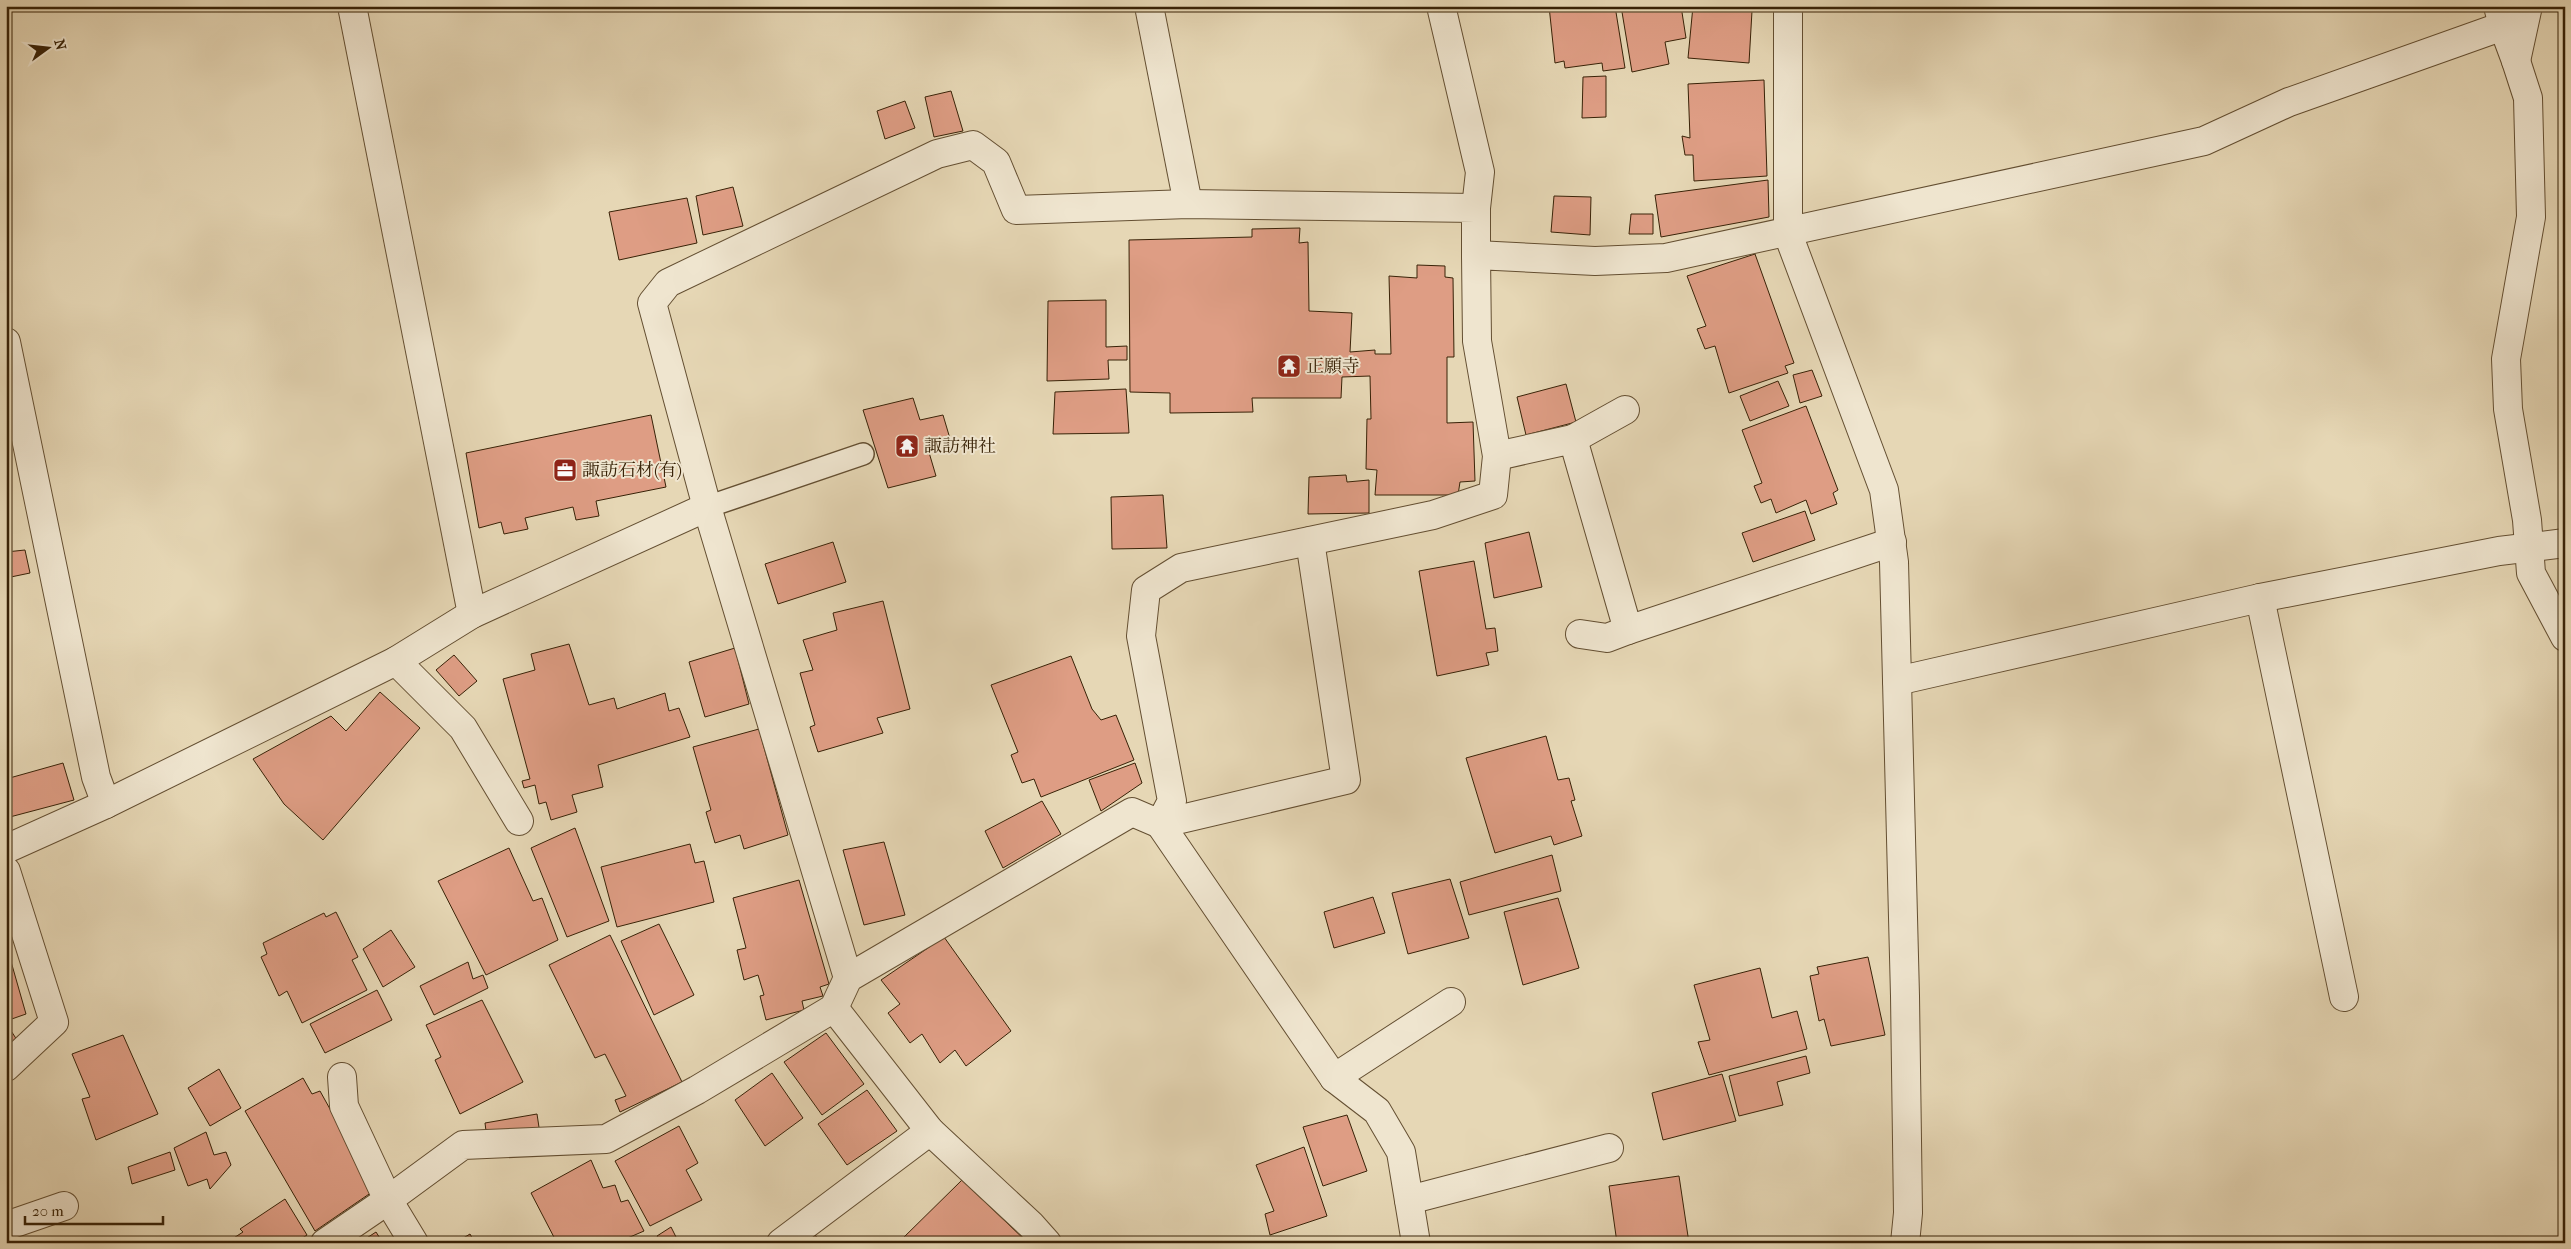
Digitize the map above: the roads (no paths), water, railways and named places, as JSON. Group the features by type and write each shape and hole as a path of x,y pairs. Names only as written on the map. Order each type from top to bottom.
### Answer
{"street":[{"path":"352,6 472,614"},
{"path":"1149,6 1188,204"},
{"path":"1160,824 1172,801 1141,636 1146,590 1182,568 1433,515 1494,494 1497,456 1477,341 1476,208 1480,172 1441,6"},
{"path":"1788,6 1788,234 1884,490 1894,562 1905,996 1908,1213 1905,1243"},
{"path":"2516,61 2528,6"},
{"path":"1476,255 1595,261 1666,258 1788,234 2204,141 2289,102 2500,16 2528,98 2531,217 2506,359 2508,409 2531,573 2565,637"},
{"path":"848,978 707,507 652,304 668,283 938,154 973,145 996,162 1016,210 1188,204 1476,208"},
{"path":"6,342 96,777 106,804"},
{"path":"1497,456 1573,439 1625,410"},
{"path":"1573,439 1628,630"},
{"path":"6,849 106,804 396,661 472,614 707,507"},
{"path":"1160,824 1346,780 1310,541"},
{"path":"1580,634 1607,638 1892,542"},
{"path":"1897,680 2260,598 2498,551 2565,543"},
{"path":"2260,598 2344,997"},
{"path":"396,661 463,728 520,821"},
{"path":"325,1243 463,1145 606,1139 697,1090 834,1008 848,978 1132,812 1160,824 1334,1078 1377,1112 1401,1152 1416,1243"},
{"path":"6,871 54,1022 6,1067"},
{"path":"1334,1078 1451,1002"},
{"path":"834,1008 930,1131 1031,1225 1047,1243"},
{"path":"342,1077 344,1106 388,1200 414,1243"},
{"path":"781,1243 930,1131"},
{"path":"1409,1200 1609,1148"},
{"path":"6,1226 64,1206"}],"lane":[{"path":"707,507 863,454"}],"place":[{"name":"正願寺","path":"1289,366"},
{"name":"諏訪神社","path":"907,446"},
{"name":"諏訪石材(有)","path":"565,470"}]}
